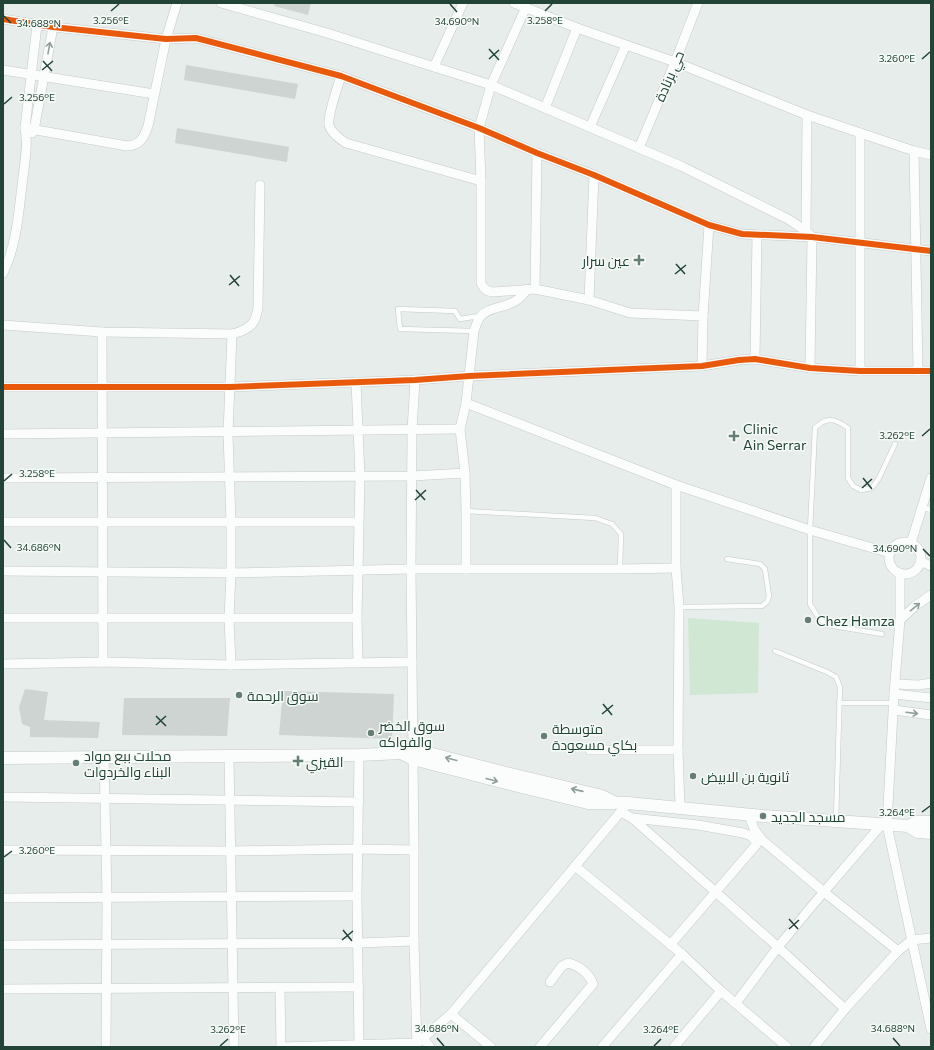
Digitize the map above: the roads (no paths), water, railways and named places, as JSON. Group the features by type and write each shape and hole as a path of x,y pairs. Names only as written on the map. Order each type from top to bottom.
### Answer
{"street":[{"path":"30,129 127,146 134,146 139,143 144,137 148,126 166,39 177,3"},
{"path":"221,3 327,33 491,85 681,166 788,220 809,234"},
{"path":"434,67 463,3"},
{"path":"514,3 577,28 675,62 807,115 914,151 931,155"},
{"name":"حي برنادة","path":"639,148 698,3"},
{"path":"526,8 491,85 479,128 481,181 481,283 486,291 492,292 531,289 589,300 630,313 703,316"},
{"path":"3,19 36,25 166,39 196,38 341,76 479,128 538,153 594,174 709,225 742,234 809,234 860,243 931,251"},
{"path":"30,129 31,74 36,25"},
{"path":"3,274 5,263 15,235 27,139 45,76 53,27"},
{"path":"545,108 577,28"},
{"path":"590,127 626,45"},
{"path":"3,70 154,94"},
{"path":"341,76 329,116 329,125 338,138 346,143 481,181"},
{"path":"807,115 810,368"},
{"path":"860,133 860,371"},
{"path":"914,151 918,371"},
{"path":"466,569 466,511 460,429 466,403 474,331 481,315 518,300 531,289 538,153"},
{"path":"589,300 594,174"},
{"path":"3,325 102,332 232,334 240,332 255,321 258,308 260,185"},
{"path":"702,366 703,316 709,225"},
{"path":"755,359 757,235"},
{"path":"102,332 103,662"},
{"path":"231,665 229,618 231,573 228,433 232,334"},
{"path":"3,387 230,387 415,380 469,376 702,366 755,359 810,368 860,371 931,371"},
{"path":"415,380 412,430 411,569 414,941 419,1043"},
{"path":"356,382 360,476 357,570 358,663"},
{"path":"466,403 676,485 810,530 890,553"},
{"path":"3,434 102,432 228,433 460,429"},
{"path":"3,478 228,478 412,476 464,473"},
{"path":"911,544 931,478"},
{"path":"676,485 676,568 679,607 678,750 680,807"},
{"path":"3,522 358,522"},
{"path":"901,543 911,544 919,551 920,561 915,570 905,574 895,571 889,563 892,548 901,543"},
{"path":"920,561 931,566"},
{"path":"3,571 231,573 411,569 676,568"},
{"path":"900,573 900,620 885,825 931,1029"},
{"path":"900,620 915,606 931,595"},
{"path":"3,618 357,618"},
{"path":"3,664 103,662 231,665 412,662"},
{"path":"895,684 919,685 931,683"},
{"path":"894,702 931,698"},
{"path":"894,702 931,714"},
{"path":"590,750 678,750"},
{"path":"3,758 359,755 401,753 413,754 506,784 588,803 621,806 680,807 885,825 908,826 917,822 931,822"},
{"path":"359,755 357,896 360,1045"},
{"path":"104,756 107,897 106,1047"},
{"path":"229,756 231,944 234,1047"},
{"path":"3,798 359,802"},
{"path":"621,806 632,818 778,947 845,1009"},
{"path":"419,1043 451,1014 575,866 621,806"},
{"path":"749,814 754,829 762,840 898,951"},
{"path":"632,818 698,825 743,833 756,840 756,845 670,945"},
{"path":"736,1003 778,947 824,892 885,825"},
{"path":"908,826 918,832 931,833"},
{"path":"3,850 414,850"},
{"path":"575,866 682,954 721,991 788,1047"},
{"path":"3,898 357,896"},
{"path":"814,1047 845,1009 898,951 912,940 931,938"},
{"path":"3,945 358,943 414,941"},
{"path":"602,1047 682,954"},
{"path":"540,1047 593,984 591,979 576,965 568,963 562,966 550,982"},
{"path":"280,987 281,1047 419,1043 430,1047"},
{"path":"3,989 359,987"},
{"path":"674,1047 721,991"},
{"path":"451,1014 487,1046"}],"lane":[{"path":"474,331 400,329 398,309 455,311 460,319 481,315"},
{"path":"882,634 827,625 818,617 810,604 810,530 815,428 823,421 832,420 841,423 848,428 848,478 853,486 861,490 872,488 879,478 895,444"},
{"path":"922,507 931,510"},
{"path":"466,511 595,518 612,524 621,534 620,569"},
{"path":"679,607 762,606 767,602 769,596 765,568 760,564 727,559"},
{"path":"775,651 827,672 836,678 840,687 836,821"},
{"path":"839,703 894,702"}],"place":[{"name":"عين سرار","path":"639,260"},
{"name":"Clinic Ain Serrar","path":"734,436"},
{"name":"Chez Hamza","path":"808,620"},
{"name":"سوق الرحمة","path":"239,695"},
{"name":"سوق الخضر والفواكه","path":"371,733"},
{"name":"متوسطة بكاي مسعودة","path":"544,736"},
{"name":"القيزي","path":"298,761"},
{"name":"محلات ببع مواد البناء والخردوات","path":"76,763"},
{"name":"ثانوية بن الابيض","path":"693,776"},
{"name":"مسجد الجديد","path":"763,816"}]}
